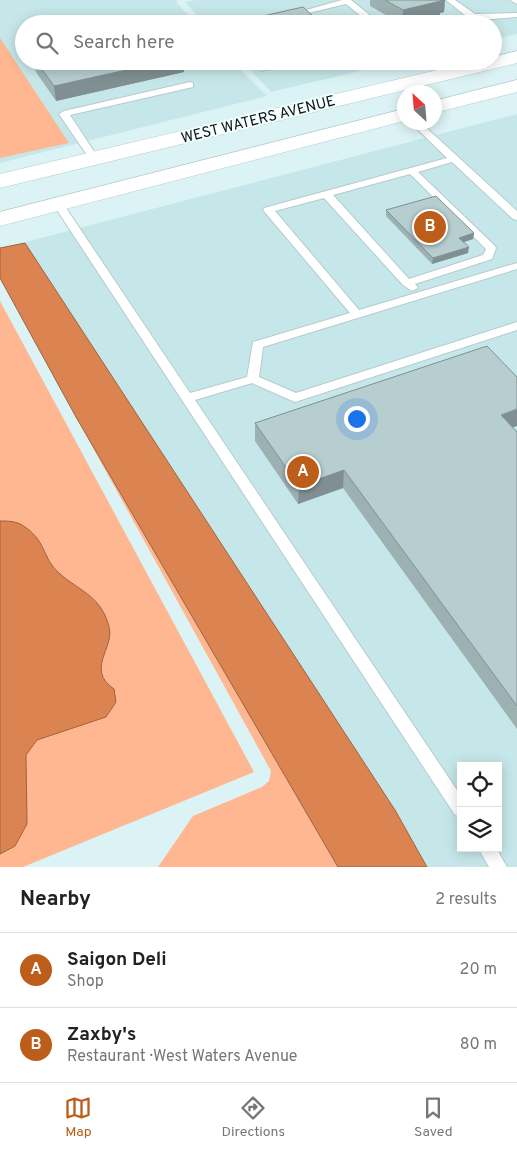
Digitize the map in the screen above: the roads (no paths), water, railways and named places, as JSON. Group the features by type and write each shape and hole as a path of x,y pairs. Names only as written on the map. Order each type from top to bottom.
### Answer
{"main road":[{"name":"WEST WATERS AVENUE","path":"502,61 517,57"},
{"name":"WEST WATERS AVENUE","path":"0,181 462,70"},
{"path":"442,105 517,86"},
{"name":"WEST WATERS AVENUE","path":"0,219 397,116"}],"lane":[{"path":"450,0 470,15"},
{"path":"290,15 347,1 365,15"},
{"path":"502,16 517,15"},
{"path":"94,159 64,114 190,85"},
{"path":"422,130 517,217"},
{"path":"357,314 268,210 453,159"},
{"path":"407,283 488,257 491,248 411,170"},
{"path":"326,194 419,296"},
{"path":"58,204 459,807"},
{"path":"253,379 257,345 517,266"},
{"path":"187,398 253,379 295,398 517,326"},
{"path":"489,852 499,867"}],"place":[{"name":"Zaxby's","path":"430,227"},
{"name":"Saigon Deli","path":"303,472"}]}
